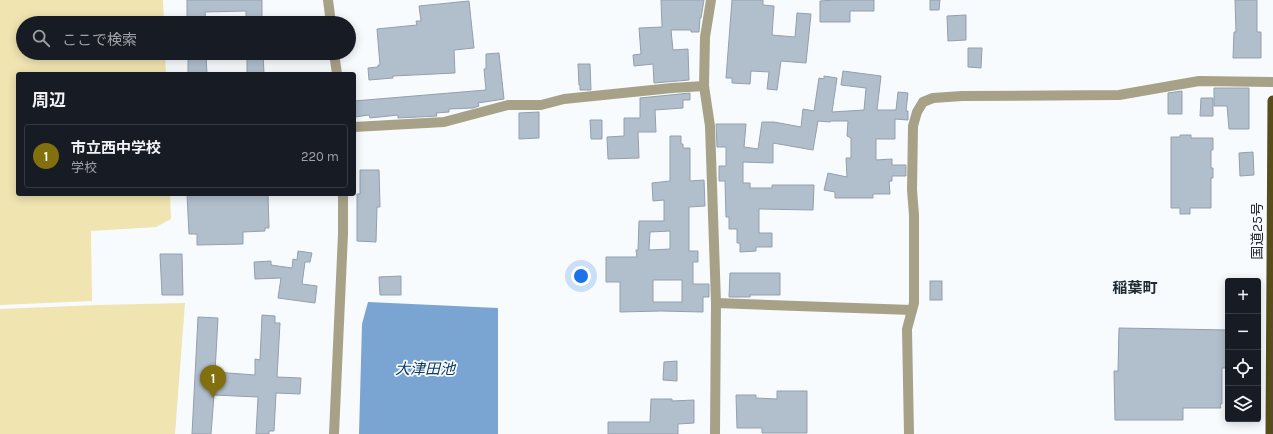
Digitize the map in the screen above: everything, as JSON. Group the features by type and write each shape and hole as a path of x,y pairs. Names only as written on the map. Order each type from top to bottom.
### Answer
{"highway":[{"name":"国道25号","path":"1270,434 1272,356 1273,101"}],"street":[{"path":"328,0 330,16"},
{"path":"711,0 704,38 704,86 710,126 716,303 715,434"},
{"path":"335,60 337,72"},
{"path":"909,434 907,329 914,303 914,214 912,190 913,126 916,112 923,102 933,98 962,96 1119,95 1199,81 1273,82"},
{"path":"356,126 444,122 508,105 541,105 564,99 704,86"},
{"path":"334,434 343,234 343,196"},
{"path":"716,303 912,310"}],"shaded area":[{"path":"0,0 163,0 164,16 16,16 16,60 165,60 166,72 16,72 16,196 170,196 171,219 156,227 91,231 92,301 0,305"},
{"path":"185,303 175,434 0,434 0,309"}],"water":[{"name":"大津田池","path":"368,302 498,308 498,434 359,434 362,324"}],"building":[{"path":"187,0 262,0 262,16 246,16 246,11 205,12 205,16 187,16"},
{"path":"661,0 704,0 699,32 691,32 691,30 671,30 673,50 688,49 689,80 654,83 653,64 634,66 633,55 641,54 639,28 662,27"},
{"path":"732,0 763,0 763,5 774,6 772,35 795,37 797,13 811,14 806,63 781,61 777,90 767,89 769,72 751,71 750,84 732,83 732,78 726,78"},
{"path":"874,0 874,11 850,11 850,22 820,22 820,1"},
{"path":"930,0 940,0 939,10 930,10"},
{"path":"1235,0 1257,0 1257,32 1261,32 1261,58 1233,58 1234,32 1236,32"},
{"path":"469,1 474,48 454,50 455,73 393,76 393,78 369,80 368,68 378,67 378,65 380,65 377,29 417,25 416,21 421,21 419,6"},
{"path":"966,15 966,40 948,41 947,16"},
{"path":"968,48 982,48 981,68 968,67"},
{"path":"499,53 504,99 478,103 479,106 473,108 449,109 449,112 436,113 437,116 398,118 398,115 370,118 369,115 356,117 356,101 486,90 484,69 486,69 486,54"},
{"path":"188,60 206,60 207,72 188,72"},
{"path":"247,60 263,60 264,72 247,72"},
{"path":"578,64 590,64 591,90 580,90"},
{"path":"843,71 881,76 877,110 896,110 898,92 908,93 906,111 908,111 908,120 895,119 895,139 876,139 876,160 892,159 892,165 906,165 906,176 892,176 892,181 889,181 890,194 873,194 873,198 835,198 835,192 824,190 828,173 847,177 846,158 851,158 851,138 847,136 848,121 818,121 813,150 773,143 773,163 743,162 743,183 750,183 750,188 772,188 772,185 814,185 813,210 759,209 759,233 772,233 772,247 756,247 756,251 740,252 740,243 737,243 737,229 729,229 729,217 726,217 725,181 719,181 719,166 726,166 726,147 717,147 716,124 746,124 744,147 758,149 762,122 774,122 801,127 803,109 814,111 819,78 824,79 824,76 837,78 832,112 864,110 866,88 841,85"},
{"path":"1214,88 1249,88 1249,129 1229,129 1227,106 1214,106"},
{"path":"1182,91 1182,114 1168,114 1168,93"},
{"path":"690,93 690,100 683,100 683,108 655,110 656,132 638,132 639,158 608,159 607,137 624,136 624,118 640,118 640,98"},
{"path":"1201,98 1213,98 1213,116 1200,116"},
{"path":"539,112 539,138 519,139 519,113"},
{"path":"590,120 602,120 602,139 591,139"},
{"path":"1180,135 1191,135 1191,138 1213,138 1213,150 1211,150 1211,168 1213,168 1213,178 1211,178 1211,208 1190,208 1190,214 1180,214 1180,208 1171,208 1171,137 1180,137"},
{"path":"670,136 681,136 681,144 683,144 683,148 690,148 690,181 704,180 705,206 689,207 689,251 698,251 698,262 693,262 693,284 709,284 709,297 703,297 703,312 620,312 620,282 606,282 606,257 637,257 636,250 638,250 639,221 664,221 664,200 653,201 652,183 670,181","holes":["670,231 670,249 649,250 650,232","653,280 682,280 682,302 653,302"]},
{"path":"1253,152 1254,175 1240,176 1239,153"},
{"path":"360,170 379,170 380,207 377,207 376,242 357,241 357,194 360,194"},
{"path":"187,196 268,196 269,228 265,228 265,231 243,232 243,244 197,245 197,234 189,234"},
{"path":"298,251 312,253 310,262 305,262 302,284 317,286 315,303 278,298 281,278 255,279 254,262 271,261 271,265 292,268 293,259 297,260"},
{"path":"160,254 182,254 183,295 162,295"},
{"path":"730,273 780,273 780,295 729,297"},
{"path":"401,276 401,295 380,295 379,277"},
{"path":"930,281 942,281 942,300 930,300"},
{"path":"262,315 275,316 275,323 280,323 277,377 301,378 300,394 276,393 274,431 269,431 269,434 256,434 258,397 214,395 211,434 192,434 198,317 218,318 215,372 255,375 255,359 260,360"},
{"path":"1119,328 1225,330 1225,368 1222,368 1221,408 1183,408 1183,420 1115,420 1114,371 1118,371"},
{"path":"677,361 677,381 663,380 664,362"},
{"path":"777,391 807,391 807,433 762,433 762,428 737,428 736,395 756,395 756,398 777,399"},
{"path":"651,399 672,399 672,401 694,400 694,423 678,424 678,434 608,434 608,422 650,422"}],"place":[{"name":"市立西中学校","path":"213,398"}],"district":[{"name":"稲葉町","path":"1135,288"}]}
